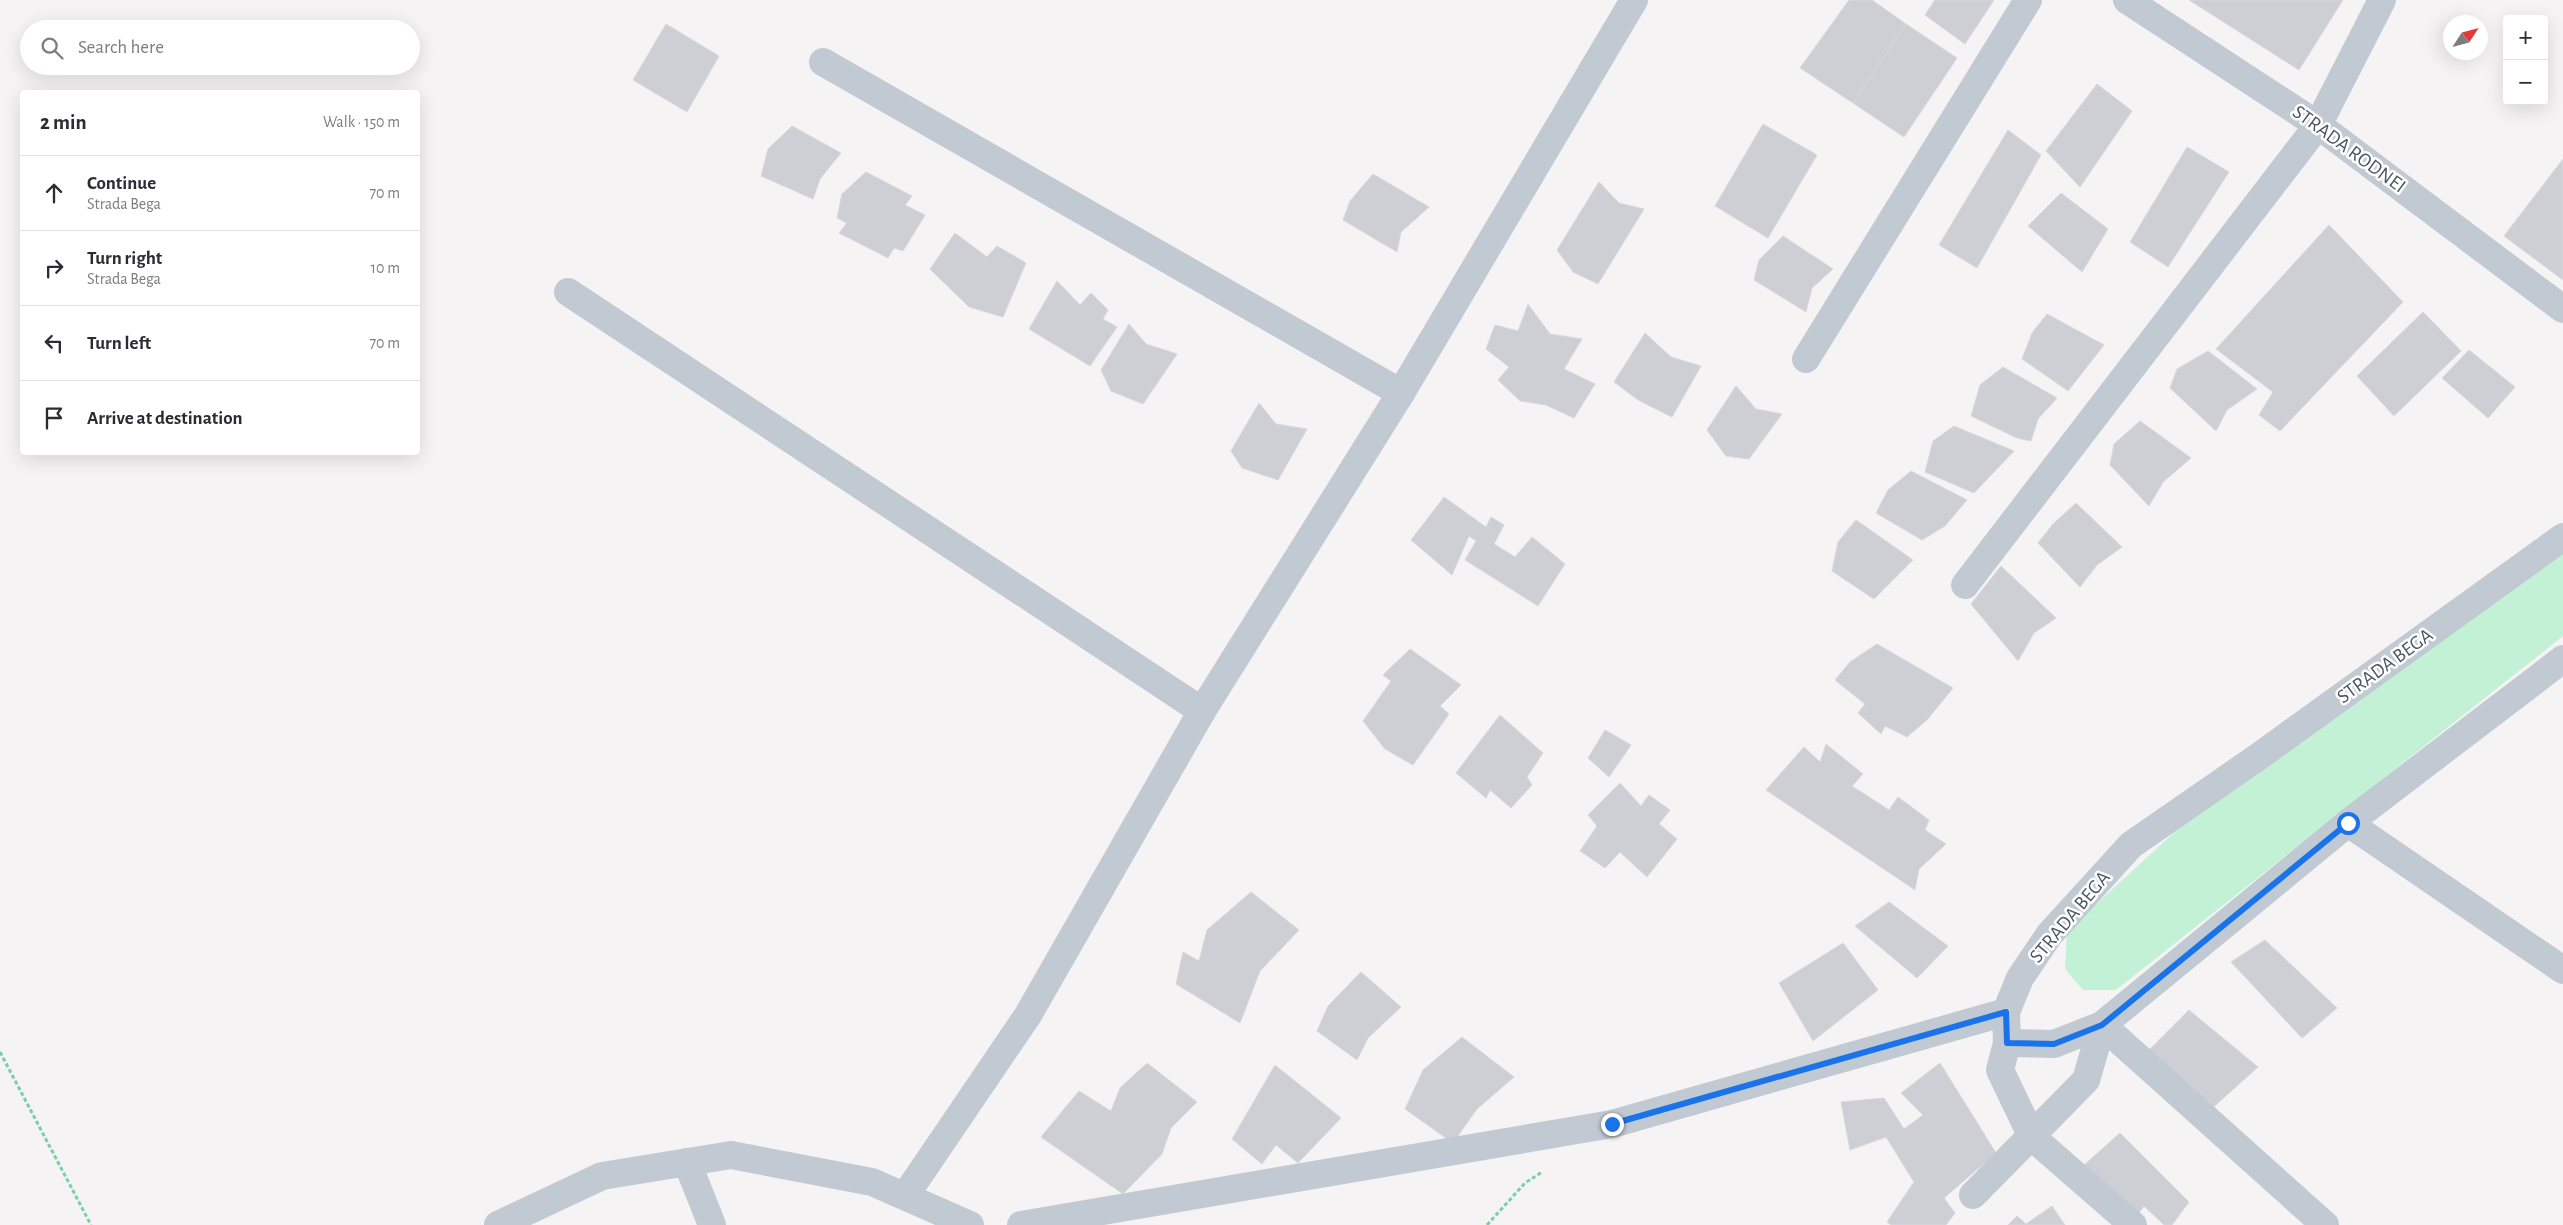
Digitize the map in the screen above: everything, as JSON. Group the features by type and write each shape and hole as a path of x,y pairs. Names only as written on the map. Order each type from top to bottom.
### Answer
{"street":[{"path":"905,1196 1028,1015 1202,711 1401,394 1634,0"},
{"path":"1806,359 2028,0"},
{"name":"STRADA RODNEI","path":"2127,0 2318,124 2563,308"},
{"path":"1965,586 2318,124 2382,0"},
{"path":"823,62 1401,394"},
{"path":"568,292 1202,711"},
{"name":"STRADA BEGA","path":"2032,1136 2000,1070 2007,1043 2006,1012 2020,978 2049,935 2132,845 2563,537"},
{"path":"2007,1043 2054,1044 2102,1025 2348,823 2563,659"},
{"path":"2348,823 2563,970"},
{"path":"1021,1225 1612,1124 2006,1012"},
{"path":"1973,1195 2086,1080 2102,1025"},
{"path":"2102,1025 2325,1225"},
{"path":"2032,1136 2133,1225"},
{"path":"498,1225 602,1176 732,1155 872,1182 970,1225"},
{"path":"688,1162 712,1225"}],"path":[{"path":"0,1052 91,1225"}],"green space":[{"path":"2563,553 2563,636 2116,990 2083,990 2065,969 2067,931 2192,816"}],"building":[{"path":"1849,0 1872,0 1906,24 1853,103 1800,68"},
{"path":"1935,0 1994,0 1965,44 1925,15"},
{"path":"2189,0 2343,0 2299,70"},
{"path":"666,24 719,56 687,112 633,80"},
{"path":"1906,24 1957,58 1904,137 1853,103"},
{"path":"2097,84 2132,111 2080,187 2046,151"},
{"path":"1763,124 1817,155 1768,238 1715,206"},
{"path":"792,126 841,153 820,179 813,199 761,176 768,149"},
{"path":"2008,130 2041,155 1977,268 1939,245"},
{"path":"2187,147 2229,172 2168,267 2130,242"},
{"path":"2563,159 2563,280 2504,236"},
{"path":"866,172 912,196 905,205 925,215 903,251 894,248 888,258 839,233 847,223 837,218 842,194"},
{"path":"1373,174 1429,207 1401,232 1397,252 1343,220 1350,201"},
{"path":"1599,182 1619,203 1644,209 1598,284 1573,272 1557,250"},
{"path":"2061,193 2108,229 2082,272 2028,226"},
{"path":"2329,225 2403,302 2280,431 2259,415 2273,392 2216,349"},
{"path":"955,233 987,257 997,246 1026,263 1003,317 969,307 930,269"},
{"path":"1783,236 1833,269 1812,288 1806,312 1754,280 1759,260"},
{"path":"1057,281 1080,305 1091,293 1108,310 1103,319 1117,327 1090,366 1029,329"},
{"path":"1528,304 1550,334 1582,339 1564,369 1595,384 1574,418 1546,405 1520,401 1498,380 1509,367 1486,349 1495,325 1518,331"},
{"path":"2423,312 2461,351 2394,416 2357,376"},
{"path":"2047,314 2104,345 2068,391 2022,359 2032,333"},
{"path":"1129,324 1146,344 1177,354 1143,404 1111,391 1101,370"},
{"path":"1645,333 1671,357 1701,366 1672,417 1638,400 1614,382"},
{"path":"2469,350 2515,387 2488,418 2442,378"},
{"path":"2208,351 2257,389 2227,410 2216,431 2170,388 2177,369"},
{"path":"2003,367 2057,398 2038,419 2031,441 2017,438 1971,416 1980,385"},
{"path":"1736,386 1756,409 1782,414 1749,459 1726,456 1707,430"},
{"path":"1259,403 1276,424 1307,429 1278,480 1242,468 1231,451"},
{"path":"2140,421 2191,458 2163,482 2149,506 2110,465 2114,444"},
{"path":"1954,426 2014,451 1974,493 1925,472 1933,441"},
{"path":"1911,471 1967,500 1945,526 1922,540 1876,513 1888,490"},
{"path":"1444,497 1486,527 1491,517 1504,525 1494,544 1515,557 1532,537 1565,564 1538,606 1465,560 1476,541 1469,536 1452,575 1411,540"},
{"path":"2076,503 2122,547 2097,565 2080,587 2038,543 2053,524"},
{"path":"1856,520 1913,560 1874,599 1832,571 1838,542"},
{"path":"2001,566 2056,618 2034,633 2018,661 1971,604"},
{"path":"1877,644 1953,688 1927,720 1907,737 1885,726 1881,734 1858,713 1865,704 1835,680 1850,662"},
{"path":"1410,649 1461,685 1440,706 1449,714 1413,765 1385,749 1363,721 1391,681 1383,675"},
{"path":"1500,715 1543,753 1527,777 1532,785 1511,808 1490,790 1486,798 1456,773"},
{"path":"1605,730 1631,745 1609,777 1588,758"},
{"path":"1826,744 1863,774 1852,786 1889,810 1898,797 1929,820 1925,830 1946,844 1919,869 1915,890 1766,790 1804,747 1820,762"},
{"path":"1620,783 1641,806 1649,795 1670,810 1659,824 1677,839 1647,877 1620,852 1605,868 1580,851 1597,826 1588,815"},
{"path":"1251,892 1299,930 1260,971 1240,1023 1176,984 1183,952 1199,961 1207,930"},
{"path":"1889,902 1948,946 1917,978 1855,926"},
{"path":"2265,940 2337,1008 2302,1038 2231,962"},
{"path":"1843,943 1878,990 1813,1041 1779,983"},
{"path":"1361,972 1401,1007 1368,1038 1357,1060 1317,1031 1328,1006"},
{"path":"2189,1010 2258,1067 2208,1112 2145,1054"},
{"path":"1462,1037 1514,1077 1477,1109 1453,1143 1405,1109 1423,1070"},
{"path":"1147,1063 1197,1102 1171,1128 1162,1154 1123,1194 1041,1137 1079,1091 1111,1111 1120,1088"},
{"path":"1940,1063 1996,1153 1944,1198 1955,1213 1946,1225 1891,1225 1887,1222 1914,1182 1886,1137 1850,1150 1841,1102 1884,1098 1904,1129 1923,1115 1901,1093"},
{"path":"1275,1065 1341,1118 1298,1163 1276,1145 1262,1164 1232,1139"},
{"path":"2120,1133 2189,1202 2172,1225 2164,1225 2144,1206 2136,1217 2084,1165"},
{"path":"2052,1206 2065,1225 2008,1225 2017,1216 2026,1224"}],"route":[{"path":"1612,1124 2006,1012 2007,1043 2054,1044 2102,1025 2348,823"}]}
